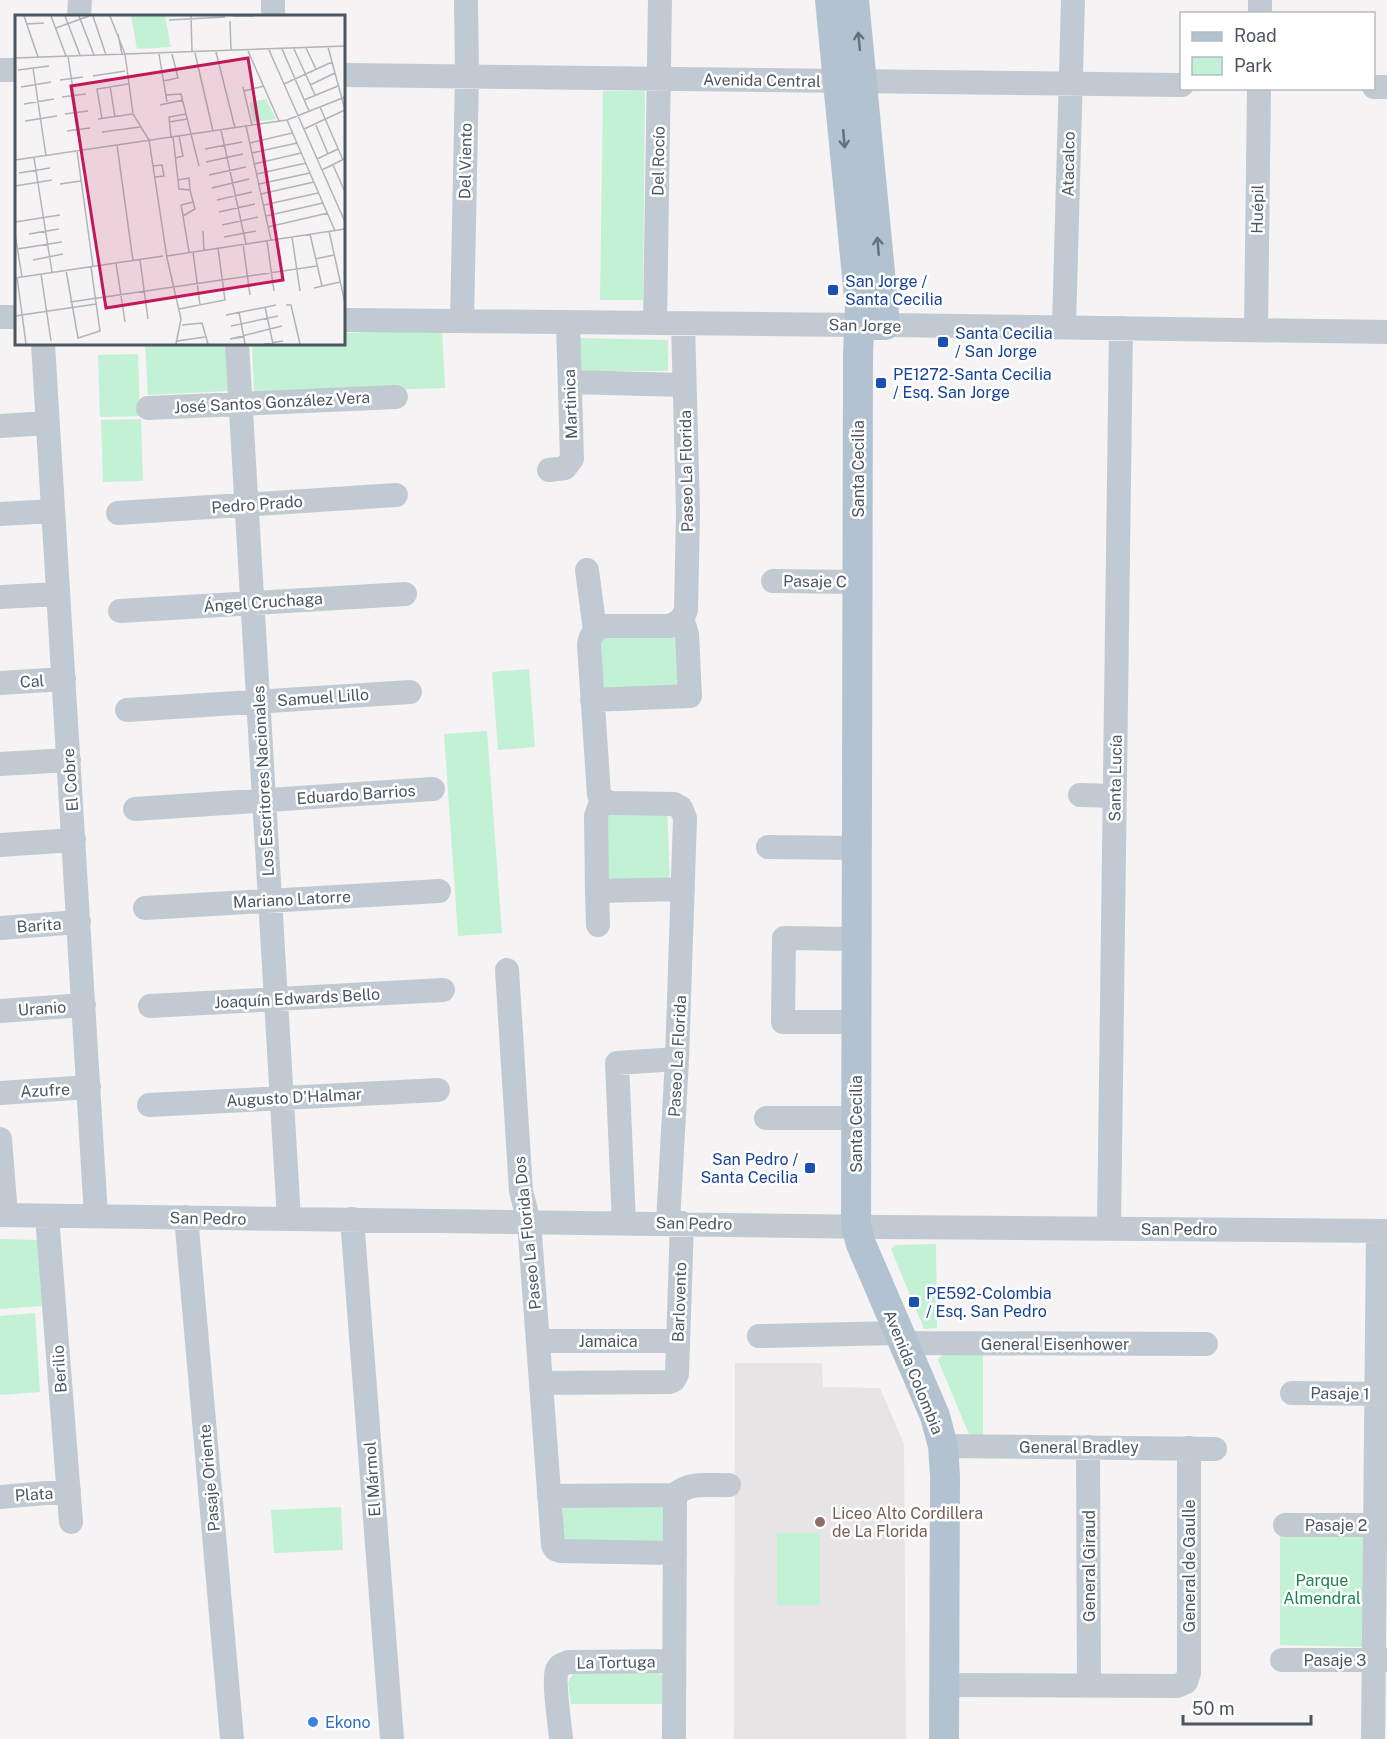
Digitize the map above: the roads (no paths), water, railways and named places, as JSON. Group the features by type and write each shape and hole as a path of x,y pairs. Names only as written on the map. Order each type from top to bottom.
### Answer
{"main road":[{"name":"Santa Cecilia","path":"830,0 850,81"},
{"name":"Santa Cecilia","path":"854,0 850,81 860,307 872,325 858,582 856,1226"},
{"name":"Avenida Colombia","path":"856,1226 861,1244 935,1416 943,1446 945,1476 944,1739"}],"street":[{"path":"79,15 80,0"},
{"name":"Del Viento","path":"462,321 466,0"},
{"name":"Del Rocío","path":"655,323 660,0"},
{"name":"Atacalco","path":"1064,327 1073,0"},
{"name":"Avenida Central","path":"345,75 1180,85"},
{"name":"Huépil","path":"1256,330 1259,90"},
{"name":"San Jorge","path":"345,320 1387,332"},
{"name":"Martinica","path":"549,470 566,468 572,459 568,322"},
{"name":"Paseo La Florida","path":"592,700 690,696 687,634 682,618 686,605 688,511 683,323"},
{"name":"Santa Lucía","path":"1109,1228 1121,328"},
{"name":"El Cobre","path":"43,345 96,1216"},
{"name":"Los Escritores Nacionales","path":"237,345 290,1219"},
{"path":"570,382 684,385"},
{"name":"José Santos González Vera","path":"148,408 396,397"},
{"path":"0,426 48,423"},
{"name":"Pedro Prado","path":"118,513 396,495"},
{"path":"0,514 54,511"},
{"path":"587,570 595,631"},
{"name":"Pasaje C","path":"773,581 858,582"},
{"path":"0,597 58,594"},
{"name":"Ángel Cruchaga","path":"120,611 405,594"},
{"path":"598,926 596,816 602,799 598,790 592,700 590,645 592,635 599,628 608,626 669,626 682,618"},
{"name":"Cal","path":"0,683 64,679"},
{"name":"Samuel Lillo","path":"128,710 410,692"},
{"path":"0,764 69,760"},
{"name":"Eduardo Barrios","path":"135,808 433,789"},
{"path":"1080,795 1115,796"},
{"name":"Paseo La Florida","path":"602,799 611,803 670,803 681,808 685,818 677,1059 675,1223"},
{"path":"0,845 74,840"},
{"path":"768,847 857,848"},
{"path":"597,891 683,889"},
{"name":"Mariano Latorre","path":"145,908 439,891"},
{"name":"Barita","path":"0,928 79,922"},
{"path":"856,939 784,938 783,986 783,1022 856,1022"},
{"name":"Paseo La Florida Dos","path":"507,970 521,1191 529,1222 553,1545 558,1551 675,1553"},
{"name":"Joaquín Edwards Bello","path":"150,1006 443,990"},
{"name":"Uranio","path":"0,1011 84,1005"},
{"path":"624,1222 617,1063 677,1059"},
{"name":"Azufre","path":"0,1093 89,1087"},
{"name":"Augusto D'Halmar","path":"149,1105 438,1090"},
{"path":"766,1118 856,1118"},
{"path":"0,1139 3,1215"},
{"name":"San Pedro","path":"3,1215 1382,1231"},
{"name":"Berilio","path":"47,1216 71,1522"},
{"name":"Pasaje Oriente","path":"186,1217 232,1739"},
{"name":"El Mármol","path":"352,1219 392,1739"},
{"name":"Barlovento","path":"541,1383 669,1382 674,1380 677,1374 678,1341 675,1223"},
{"path":"1373,1739 1380,1660 1382,1231"},
{"name":"General Eisenhower","path":"759,1336 1206,1344"},
{"name":"Jamaica","path":"538,1341 678,1341"},
{"name":"Pasaje 1","path":"1292,1393 1382,1394"},
{"name":"General Bradley","path":"943,1446 1215,1449"},
{"name":"General Giraud","path":"1088,1447 1089,1686"},
{"name":"General de Gaulle","path":"1089,1686 1177,1686 1186,1682 1190,1673 1189,1448"},
{"path":"549,1496 675,1495 691,1486 729,1485"},
{"name":"Plata","path":"0,1497 69,1491"},
{"path":"674,1739 675,1495"},
{"name":"Pasaje 2","path":"1285,1525 1381,1525"},
{"name":"Pasaje 3","path":"1282,1660 1380,1660"},
{"name":"La Tortuga","path":"561,1739 556,1677 558,1667 569,1662 674,1661"},
{"path":"944,1685 1089,1686"}],"place":[{"name":"San Jorge / Santa Cecilia","path":"833,290"},
{"name":"Santa Cecilia / San Jorge","path":"943,342"},
{"name":"PE1272-Santa Cecilia / Esq. San Jorge","path":"881,383"},
{"name":"San Pedro / Santa Cecilia","path":"810,1168"},
{"name":"PE592-Colombia / Esq. San Pedro","path":"914,1302"},
{"name":"Liceo Alto Cordillera de La Florida","path":"820,1522"},
{"name":"Ekono","path":"313,1722"}],"park label":[{"name":"Parque Almendral","path":"1322,1589"}]}
